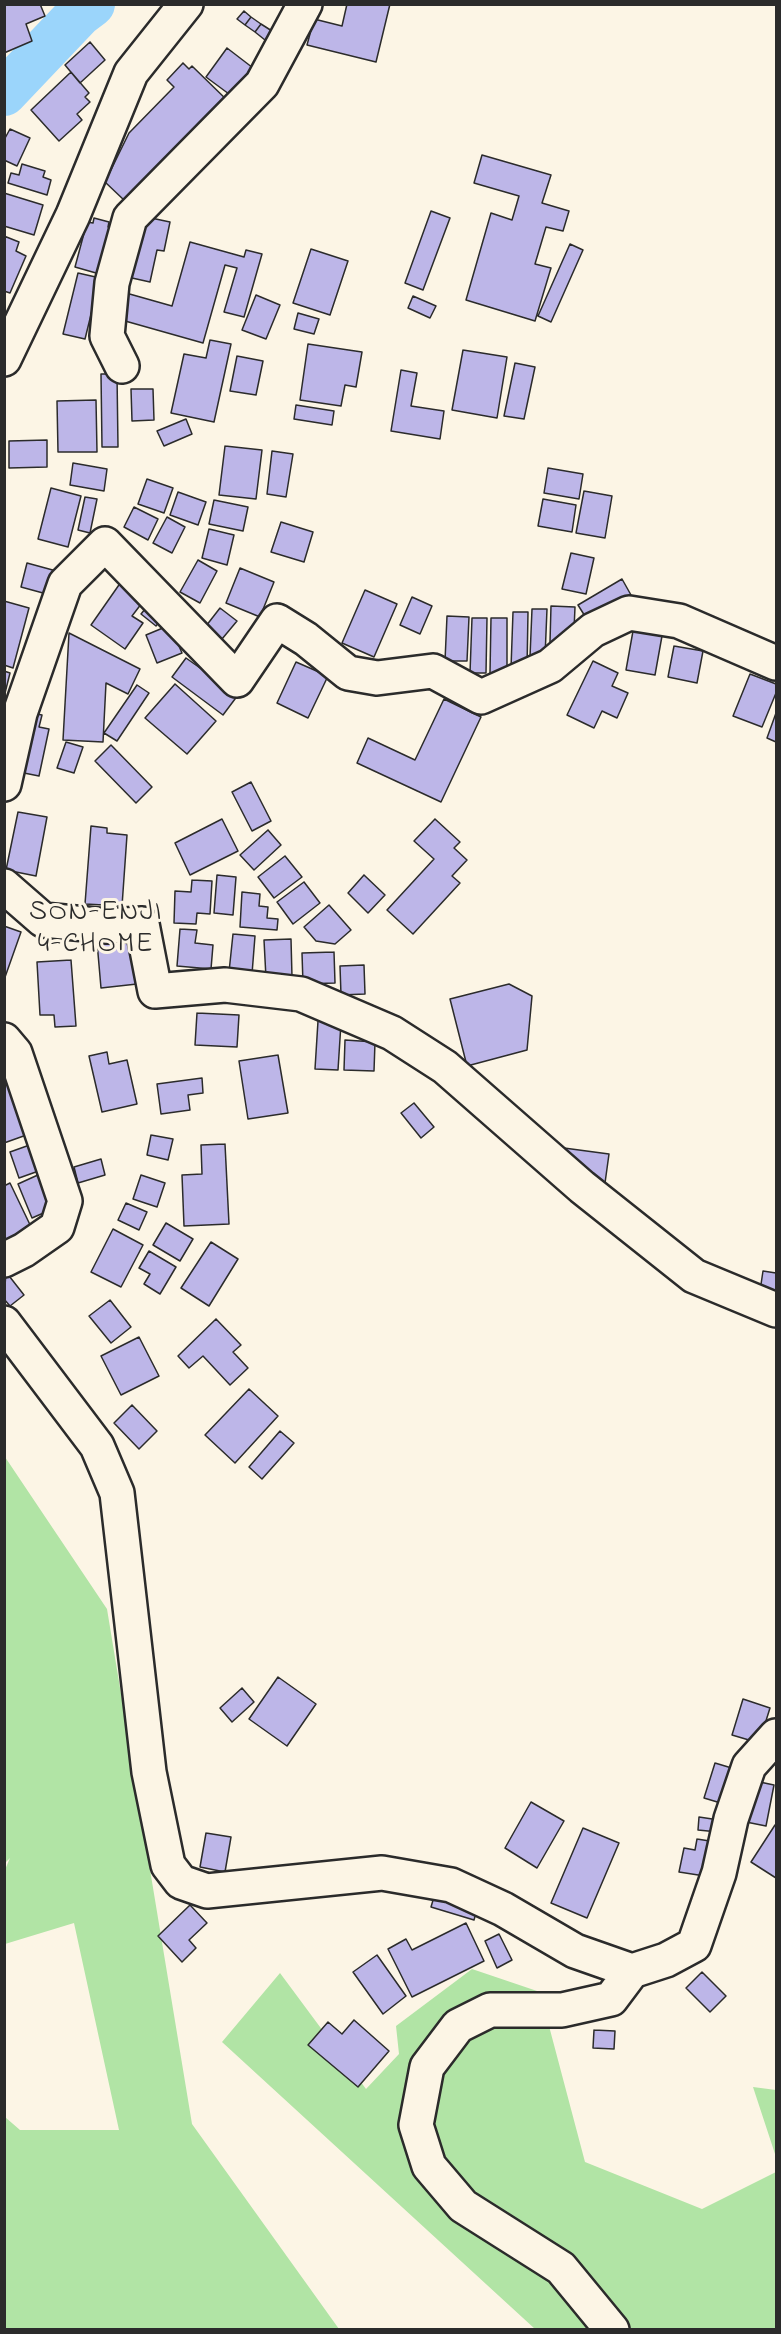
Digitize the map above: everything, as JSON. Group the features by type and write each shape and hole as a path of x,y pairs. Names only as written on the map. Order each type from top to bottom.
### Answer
{"street":[{"path":"4,359 73,214 131,73 186,4"},
{"path":"122,366 107,336 112,283 130,218 262,84 305,4"},
{"path":"4,784 20,713 65,584 105,544 237,680 277,621 306,639 348,673 377,678 433,671 481,697 550,666 593,630 629,613 679,621 777,663"},
{"path":"4,886 44,920 107,926 142,924 155,991 225,985 301,994 392,1033 445,1067 582,1187 694,1276 777,1310"},
{"path":"4,1040 15,1053 65,1202 57,1227 24,1250 4,1260"},
{"path":"4,1323 98,1446 117,1493 149,1772 168,1865 181,1882 207,1891 382,1873 451,1885 503,1909 575,1951 632,1971"},
{"path":"612,2330 561,2268 463,2206 429,2166 417,2125 427,2067 458,2026 490,2010 562,2010 611,1999 632,1971 666,1959 694,1945 719,1873 730,1819 749,1766 777,1736"}],"green space":[{"path":"5,1457 107,1609 192,2124 339,2329 5,2329 5,2117 20,2130 119,2130 74,1923 5,1944 4,1872 10,1858 5,1863"},
{"path":"472,1969 540,1992 585,2162 702,2209 776,2172 776,2329 535,2329 222,2042 280,1973 366,2089 399,2054 396,2026"},
{"path":"753,2087 776,2090 776,2157"}],"building":[{"path":"4,4 40,4 45,16 26,24 32,41 4,53"},
{"path":"347,4 390,4 376,62 307,45 314,19 342,26"},
{"path":"244,11 251,17 245,25 237,19"},
{"path":"251,17 261,24 255,32 245,25"},
{"path":"261,24 272,31 265,40 255,32"},
{"path":"90,42 105,60 80,83 65,65"},
{"path":"227,48 257,71 233,97 206,77"},
{"path":"183,63 189,69 192,66 231,104 125,201 105,182 129,133 174,87 167,80"},
{"path":"71,72 89,93 85,97 90,102 77,114 82,120 59,141 31,110"},
{"path":"10,129 30,138 17,166 4,160 4,140"},
{"path":"482,155 551,175 542,203 569,211 563,231 546,227 535,264 551,268 535,321 466,300 491,213 512,220 519,196 474,183"},
{"path":"22,164 45,171 43,177 51,180 47,195 8,183 11,173 19,175"},
{"path":"4,193 43,205 34,235 4,226"},
{"path":"431,211 450,218 423,290 405,283"},
{"path":"137,215 170,222 164,251 157,250 150,282 123,276"},
{"path":"94,218 109,222 108,227 115,229 103,275 75,267 87,222 93,223"},
{"path":"4,236 19,242 16,251 26,256 10,293 4,291"},
{"path":"190,242 244,257 246,250 262,254 244,317 224,312 237,268 225,265 203,343 111,317 119,291 172,306"},
{"path":"570,244 583,250 551,322 538,316"},
{"path":"311,249 348,261 330,315 293,303"},
{"path":"78,273 100,278 85,339 63,334"},
{"path":"256,295 280,305 266,339 242,330"},
{"path":"413,296 436,306 430,318 408,308"},
{"path":"298,313 319,319 314,334 294,329"},
{"path":"210,340 231,344 214,422 171,413 184,354 206,358"},
{"path":"308,344 362,352 356,387 345,385 341,406 300,400"},
{"path":"463,350 507,357 497,418 452,410"},
{"path":"237,356 263,361 256,395 230,391"},
{"path":"515,363 535,367 524,419 504,416"},
{"path":"401,370 417,373 411,406 444,411 440,439 391,431"},
{"path":"101,374 117,374 118,447 102,447"},
{"path":"131,389 153,389 154,420 132,421"},
{"path":"96,400 97,452 58,452 57,401"},
{"path":"296,405 334,411 332,425 294,419"},
{"path":"186,419 192,434 164,446 157,431"},
{"path":"47,440 47,467 9,468 9,441"},
{"path":"225,446 262,450 256,499 219,495"},
{"path":"272,451 293,454 286,497 267,494"},
{"path":"73,463 107,469 104,491 70,485"},
{"path":"548,468 583,474 579,499 544,493"},
{"path":"147,479 173,488 164,513 138,504"},
{"path":"51,488 81,496 68,547 38,539"},
{"path":"584,491 612,496 605,538 576,533"},
{"path":"178,492 206,502 198,525 170,515"},
{"path":"85,497 97,499 90,533 78,530"},
{"path":"543,499 576,505 572,532 538,526"},
{"path":"214,500 248,507 243,531 209,524"},
{"path":"134,507 158,519 148,540 124,527"},
{"path":"167,517 185,527 172,553 153,543"},
{"path":"281,522 313,532 304,562 271,552"},
{"path":"209,529 234,535 227,565 202,558"},
{"path":"571,553 594,558 586,594 562,589"},
{"path":"198,560 217,571 200,603 180,592"},
{"path":"27,563 60,572 54,596 21,587"},
{"path":"240,568 274,582 260,617 226,603"},
{"path":"622,579 631,595 588,621 578,605"},
{"path":"121,582 145,599 132,616 143,623 125,649 91,625"},
{"path":"365,590 397,604 374,657 342,643"},
{"path":"412,597 432,606 420,634 400,625"},
{"path":"4,601 29,608 13,668 4,665"},
{"path":"150,603 165,615 156,626 141,614"},
{"path":"551,606 575,607 574,630 564,643 550,642"},
{"path":"220,608 237,621 222,639 206,626"},
{"path":"532,609 547,609 545,657 530,657"},
{"path":"513,612 528,612 527,668 511,668"},
{"path":"447,616 469,617 467,661 445,661"},
{"path":"472,618 487,618 486,673 470,673"},
{"path":"491,618 507,618 507,673 490,673"},
{"path":"170,625 182,653 157,663 146,635"},
{"path":"633,631 662,636 655,675 626,670"},
{"path":"69,633 140,669 128,694 106,683 103,742 63,740"},
{"path":"674,646 703,651 697,683 668,677"},
{"path":"186,658 238,695 223,715 172,677"},
{"path":"593,661 618,673 612,686 628,693 617,718 602,711 594,728 567,715"},
{"path":"296,662 328,676 308,718 277,703"},
{"path":"4,671 10,673 5,693 4,693"},
{"path":"750,674 776,684 776,693 762,727 733,716"},
{"path":"175,684 216,721 187,754 145,718"},
{"path":"137,685 149,693 117,741 104,733"},
{"path":"444,699 481,717 441,802 357,763 368,738 415,760"},
{"path":"32,713 42,715 39,727 49,729 39,776 19,772"},
{"path":"776,713 776,742 767,738"},
{"path":"66,742 83,747 74,773 57,768"},
{"path":"111,745 152,787 136,803 95,761"},
{"path":"251,782 271,821 252,831 232,792"},
{"path":"18,812 47,817 36,876 6,870"},
{"path":"222,819 238,851 190,875 175,843"},
{"path":"435,819 460,842 454,848 467,860 452,876 460,883 413,934 387,910 434,859 414,841"},
{"path":"91,826 107,828 107,833 127,835 122,906 85,904"},
{"path":"268,830 281,845 254,870 240,855"},
{"path":"285,856 302,877 274,898 258,877"},
{"path":"217,875 236,877 233,915 214,913"},
{"path":"364,875 385,895 368,913 348,893"},
{"path":"192,880 212,881 210,914 197,913 196,924 174,923 175,891 191,892"},
{"path":"304,882 320,903 293,924 277,902"},
{"path":"242,892 260,894 259,906 268,907 267,918 278,919 277,930 240,927"},
{"path":"329,905 351,930 335,944 316,941 304,927"},
{"path":"4,926 21,932 4,980"},
{"path":"180,929 197,930 195,943 213,945 211,969 177,966"},
{"path":"233,934 255,936 252,974 229,972"},
{"path":"132,938 137,984 101,988 97,942"},
{"path":"291,939 292,977 266,978 264,940"},
{"path":"334,952 335,983 303,984 302,953"},
{"path":"71,960 76,1026 55,1027 54,1015 40,1015 37,962"},
{"path":"364,965 365,994 341,995 340,966"},
{"path":"509,984 532,996 527,1050 467,1066 450,999"},
{"path":"197,1013 239,1015 237,1047 195,1045"},
{"path":"318,1021 341,1023 338,1070 315,1069"},
{"path":"345,1040 375,1042 374,1071 344,1070"},
{"path":"107,1052 109,1064 127,1060 137,1104 102,1112 89,1056"},
{"path":"278,1055 288,1113 248,1119 239,1061"},
{"path":"202,1078 203,1093 188,1095 190,1110 161,1114 157,1084"},
{"path":"14,1081 32,1133 4,1143 4,1084"},
{"path":"414,1103 434,1127 421,1138 401,1113"},
{"path":"151,1135 173,1139 168,1160 147,1155"},
{"path":"38,1142 47,1168 19,1178 10,1152"},
{"path":"225,1144 229,1224 184,1226 182,1175 202,1174 201,1145"},
{"path":"564,1148 609,1154 605,1183 577,1179 562,1164"},
{"path":"101,1159 105,1175 78,1183 74,1167"},
{"path":"40,1174 55,1208 32,1218 18,1184"},
{"path":"141,1175 165,1183 157,1207 133,1199"},
{"path":"10,1183 33,1231 4,1245 4,1186"},
{"path":"126,1203 147,1212 139,1230 118,1220"},
{"path":"166,1223 193,1239 180,1261 153,1245"},
{"path":"113,1229 143,1245 121,1287 91,1272"},
{"path":"211,1242 238,1259 209,1306 181,1288"},
{"path":"149,1251 176,1267 160,1294 144,1284 150,1274 139,1268"},
{"path":"763,1271 776,1273 776,1293 760,1291"},
{"path":"6,1272 24,1295 10,1306 4,1299"},
{"path":"110,1300 131,1327 111,1343 89,1316"},
{"path":"216,1319 241,1345 233,1352 248,1368 230,1385 203,1356 189,1368 178,1356"},
{"path":"139,1337 159,1376 121,1395 101,1356"},
{"path":"249,1389 278,1416 235,1463 205,1435"},
{"path":"132,1405 157,1431 139,1449 114,1423"},
{"path":"280,1431 294,1443 262,1479 249,1467"},
{"path":"278,1677 316,1704 287,1746 249,1719"},
{"path":"242,1688 254,1702 232,1722 220,1708"},
{"path":"743,1699 770,1708 759,1743 732,1735"},
{"path":"715,1763 735,1769 724,1804 704,1798"},
{"path":"755,1781 774,1785 766,1826 746,1822"},
{"path":"531,1802 564,1821 537,1868 505,1848"},
{"path":"699,1817 719,1820 718,1832 698,1830"},
{"path":"776,1826 776,1878 751,1862"},
{"path":"583,1828 619,1843 587,1918 551,1903"},
{"path":"206,1833 231,1837 225,1872 200,1867"},
{"path":"697,1839 716,1842 711,1877 679,1872 684,1848 695,1850"},
{"path":"436,1890 479,1902 474,1920 431,1907"},
{"path":"190,1905 207,1923 189,1940 196,1948 182,1962 158,1936"},
{"path":"466,1923 484,1961 412,1997 388,1949 406,1939 412,1950"},
{"path":"499,1934 512,1960 497,1968 485,1941"},
{"path":"377,1955 406,1996 383,2014 353,1972"},
{"path":"702,1972 726,1996 710,2012 686,1988"},
{"path":"354,2020 389,2051 358,2087 308,2045 328,2022 342,2034"},
{"path":"594,2030 615,2031 614,2049 593,2048"}],"waterway":[{"path":"4,93 80,13 92,4"}],"district":[{"name":"SON-ENJI 4-CHOME","path":"96,930"}]}
